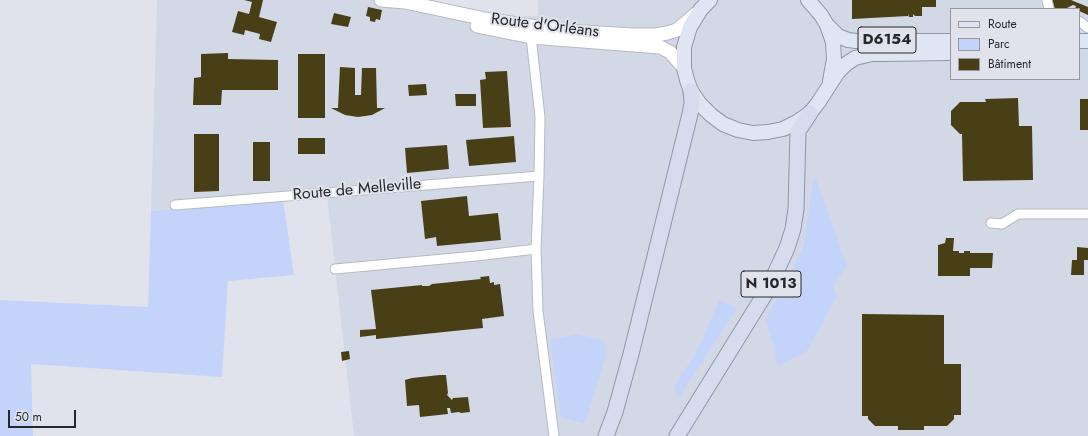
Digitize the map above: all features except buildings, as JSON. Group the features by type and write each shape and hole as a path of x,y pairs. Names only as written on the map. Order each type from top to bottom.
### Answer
{"highway":[{"path":"606,436 615,412 631,354 690,114 692,103 691,92"},
{"name":"N 1013","path":"676,436 768,289 787,248 793,229 796,210 798,131 810,113"}],"main road":[{"name":"Route d'Orléans","path":"381,0 405,2 485,19 530,26 632,35 656,35 677,30 705,5"},
{"name":"Route d'Orléans","path":"381,0 466,24 531,37 660,47 670,52 684,68"},
{"name":"D6154","path":"808,0 821,15 827,25 833,42 834,59 832,76 826,92"},
{"path":"705,5 690,27 684,47 684,68 691,92 700,104 723,124 738,130 753,133 783,129 810,113 826,92"},
{"name":"D6154","path":"827,25 838,36 848,40 950,41"},
{"name":"D6154","path":"826,92 838,72 855,58 872,54 950,53"}],"street":[{"path":"1080,22 1088,28"},
{"path":"531,37 540,117 536,249 538,311 554,436"},
{"name":"Route de Melleville","path":"175,205 539,176"},
{"path":"991,224 1002,224 1018,214 1088,214"},
{"path":"335,269 536,249"}],"shaded area":[{"path":"157,0 425,0 512,17 538,16 538,0 1088,0 1088,436 354,436 327,196 151,211"}],"green space":[{"path":"814,174 847,265 833,287 837,296 806,352 777,366 774,347 765,319 786,284 804,245"},
{"path":"283,200 294,275 228,281 222,377 31,364 33,436 0,436 0,300 148,307 151,211"},
{"path":"719,300 737,308 678,399 674,386 698,350"},
{"path":"577,334 605,341 606,355 585,424 561,417 550,340"}]}
